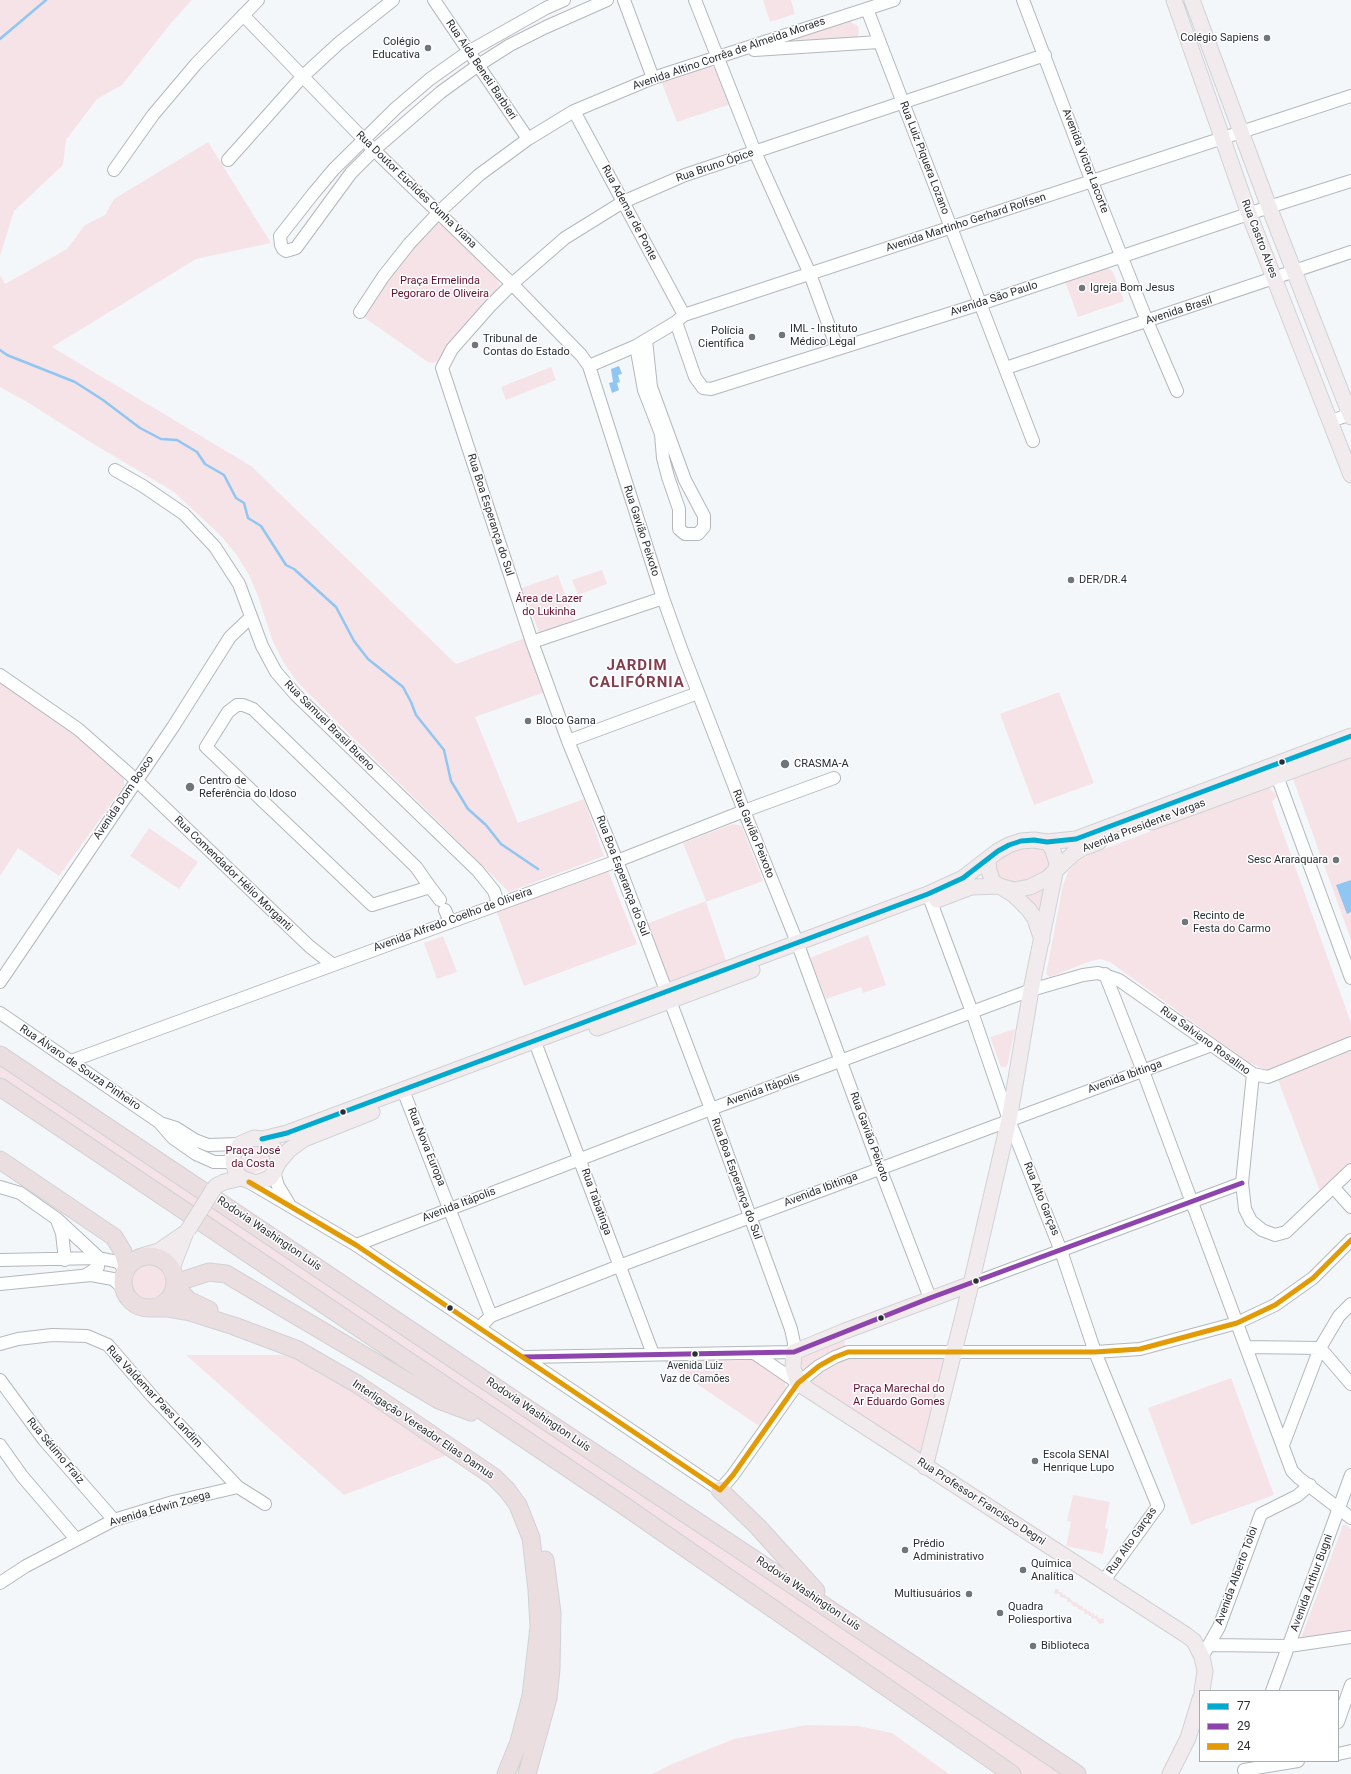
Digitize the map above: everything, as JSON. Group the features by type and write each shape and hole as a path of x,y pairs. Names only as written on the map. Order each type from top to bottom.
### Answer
{"highway":[{"name":"Rodovia Washington Luís","path":"0,1054 1077,1774"},
{"path":"0,1087 623,1505 1012,1774"},
{"path":"0,1160 114,1237 123,1252 126,1267 122,1282 123,1288 127,1297 133,1303 141,1307 150,1308 159,1306 167,1301 172,1294 174,1279 168,1263 157,1256 138,1257 126,1267"},
{"path":"174,1279 210,1272 226,1274 439,1400 501,1424"},
{"name":"Interligação Vereador Elias Damus","path":"174,1279 188,1300 200,1307 284,1336 339,1365 466,1447 513,1484 524,1498 537,1524 543,1547 552,1612 553,1641 548,1698 527,1774"},
{"name":"Interligação Vereador Elias Damus","path":"150,1308 167,1308 190,1312 234,1326 298,1350 357,1384 494,1477 507,1490 518,1505 531,1538 537,1584 539,1627 531,1696 519,1742 506,1774"},
{"path":"720,1490 740,1508 807,1583 835,1609 895,1652"}],"main road":[{"name":"Rua Castro Alves","path":"1174,0 1249,214 1351,475"},
{"name":"Rua Castro Alves","path":"1192,0 1240,132 1351,415"},
{"name":"Avenida Presidente Vargas","path":"929,898 963,878 998,851 1021,841 1034,840 1047,842 1076,839 1351,736"},
{"name":"Avenida Presidente Vargas","path":"276,1168 288,1150 304,1139 405,1094 929,898 971,888 999,886 1014,890 1030,887 1048,878 1063,862 1083,848 1351,749"},
{"path":"925,1466 971,1284 1010,1120 1031,990 1056,871 1056,855 1047,842"},
{"path":"988,860 989,871 993,882 1014,895 1029,910 1035,919 1042,940"},
{"name":"Avenida Presidente Vargas","path":"262,1139 287,1133 538,1050 668,995"},
{"path":"214,1188 224,1182 245,1180 263,1181 276,1168 274,1148 262,1139 254,1138 240,1144 233,1155 233,1163 236,1172 245,1180"},
{"path":"174,1279 186,1232 214,1188 233,1163"},
{"path":"145,1256 159,1251 186,1232"},
{"path":"794,1352 930,1298 971,1284"},
{"path":"954,1290 966,1302"},
{"name":"Rua Boa Esperança do Sul","path":"794,1352 793,1368 798,1383"},
{"name":"Rua Professor Francisco Degni","path":"798,1383 1186,1635 1206,1651"},
{"path":"1202,1690 1206,1651"},
{"path":"1170,1774 1188,1738 1199,1702"}],"street":[{"path":"114,170 153,115 258,0"},
{"path":"228,160 302,77 339,42 393,0"},
{"name":"Rua Aida Beneti Barbieri","path":"434,0 477,66 528,139"},
{"path":"564,0 546,8 468,52 430,79 396,108 334,169 284,231 280,240 281,245 286,251 296,248 351,173 374,150 441,92 477,66 546,26 607,0"},
{"path":"624,0 653,78"},
{"name":"Avenida Altino Corrêa de Almeida Moraes","path":"360,312 400,255 439,212 479,175 528,139 574,111 653,78 894,0"},
{"name":"Avenida Victor Lacorte","path":"1024,0 1092,182 1147,322 1177,391"},
{"path":"699,4 718,58 755,152 810,274 837,348"},
{"name":"Rua Luiz Piquera Lozano","path":"867,9 1033,441"},
{"name":"Rua Doutor Euclides Cunha Viana","path":"243,15 363,139 512,284 581,355 589,366"},
{"path":"738,51 879,42"},
{"name":"Rua Bruno Ópice","path":"442,368 452,349 490,306 512,284 565,238 624,202 686,175 1045,55"},
{"name":"Avenida Martinho Gerhard Rolfsen","path":"589,366 641,343 680,318 951,227 1351,96"},
{"name":"Rua Ademar de Ponte","path":"574,111 624,202 680,318"},
{"name":"Avenida São Paulo","path":"680,318 695,377 703,388 717,388 837,348 980,304 1351,181"},
{"name":"Avenida Brasil","path":"1006,368 1147,322 1351,252"},
{"path":"641,343 647,389 664,433 685,480 704,516 704,526 698,534 685,534 679,529 680,509 666,471 664,433"},
{"name":"Rua Gavião Peixoto","path":"589,366 663,598 698,693 799,947 880,1168 930,1298"},
{"name":"Rua Boa Esperança do Sul","path":"442,368 532,642 568,741 617,861 711,1109 791,1329 794,1352"},
{"path":"1331,421 1351,415"},
{"name":"Rua Samuel Brasil Bueno","path":"115,470 143,486 184,514 215,547 239,584 262,646 276,672 296,695 487,880 498,903"},
{"path":"532,642 663,598"},
{"name":"Avenida Dom Bosco","path":"0,982 173,727 230,637 251,617"},
{"name":"Rua Comendador Hélio Morganti","path":"0,675 78,729 136,780 309,946 333,965"},
{"path":"568,741 698,693"},
{"path":"430,886 372,905 206,747 228,712 238,705 243,705 253,709 416,867 430,886 442,905 450,922"},
{"path":"1277,776 1351,978"},
{"name":"Avenida Alfredo Coelho de Oliveira","path":"71,1061 498,903 617,861 744,811 834,778"},
{"name":"Rua Alto Garças","path":"929,898 972,1012 1010,1120 1061,1251 1095,1352 1158,1506 1103,1582"},
{"path":"1105,974 1247,1347 1292,1471 1351,1518"},
{"name":"Avenida Itápolis","path":"356,1245 580,1158 842,1062 1031,990 1083,975 1105,974"},
{"name":"Rua Salviano Rosalino","path":"1105,974 1125,984 1253,1074 1242,1183 1245,1209 1251,1221 1262,1230 1275,1235 1286,1232 1351,1170"},
{"name":"Rua Álvaro de Souza Pinheiro","path":"0,1013 159,1122 173,1138 196,1154 214,1162 233,1163"},
{"path":"1253,1074 1268,1078 1351,1043"},
{"name":"Avenida Ibitinga","path":"480,1327 491,1316 619,1266 1212,1045"},
{"name":"Rua Tabatinga","path":"538,1050 653,1354"},
{"name":"Rua Nova Europa","path":"405,1094 491,1316"},
{"name":"Rua Álvaro de Souza Pinheiro","path":"159,1122 176,1128 195,1140 208,1145 240,1144"},
{"path":"276,1168 278,1186 290,1205"},
{"path":"245,1180 356,1245 480,1327 720,1490 733,1476 798,1383 827,1361 848,1352 1095,1352 1140,1349 1237,1323 1275,1306 1312,1278 1351,1240"},
{"path":"971,1284 1242,1183"},
{"path":"0,1187 20,1193 57,1219 99,1258"},
{"path":"1333,1187 1351,1207"},
{"path":"57,1219 62,1233 65,1260"},
{"path":"0,1260 65,1260 99,1258 118,1262 126,1267"},
{"path":"86,1274 98,1267 99,1258"},
{"path":"0,1284 86,1274 105,1276 113,1279 123,1288"},
{"path":"1283,1445 1320,1348 1339,1316 1351,1304"},
{"name":"Rua Valdemar Paes Landim","path":"0,1344 18,1339 52,1335 87,1336 108,1345 152,1396 238,1487 265,1504"},
{"path":"1247,1347 1320,1348 1351,1384"},
{"path":"524,1357 794,1352"},
{"name":"Rua Professor Francisco Degni","path":"754,1353 798,1383"},
{"name":"Rua Sétimo Fraiz","path":"0,1380 44,1440 114,1520"},
{"path":"0,1445 22,1476 76,1539"},
{"name":"Avenida Arthur Bugni","path":"1272,1690 1351,1475"},
{"name":"Avenida Alberto Toloi","path":"1206,1651 1219,1627 1261,1514 1297,1496 1310,1485"},
{"name":"Avenida Edwin Zoega","path":"0,1583 26,1566 114,1520 173,1502 238,1487"},
{"path":"1206,1651 1289,1646 1351,1637"},
{"path":"1339,1719 1351,1685"},
{"path":"1339,1754 1351,1751"},
{"path":"1245,1768 1290,1762"}],"green space":[{"path":"0,0 192,0 171,23 122,85 97,99 66,140 63,165 14,211 0,256"},
{"path":"763,0 791,0 795,14 770,22"},
{"path":"849,21 858,26 859,33 856,39 788,43 789,40"},
{"path":"703,67 713,67 716,70 731,104 677,122 661,81"},
{"path":"208,142 271,243 196,259 52,347 251,466 456,664 525,638 545,692 475,717 518,823 584,799 604,856 509,892 298,683 284,663 273,642 258,596 249,575 236,554 221,536 174,492 29,403 0,387 0,275 5,284 67,249 85,225 105,215 114,199"},
{"name":"Praça Ermelinda Pegoraro de Oliveira","path":"437,223 443,224 496,276 500,286 441,360 433,363 428,362 362,316 414,247"},
{"path":"1106,268 1113,272 1124,301 1078,317 1065,281"},
{"path":"551,367 556,380 506,400 501,387"},
{"path":"602,570 607,584 578,595 572,580"},
{"name":"Área de Lazer do Lukinha","path":"558,575 575,622 540,635 522,588"},
{"path":"0,683 73,732 121,775 124,780 124,785 121,790 59,876 18,848 0,876"},
{"path":"1059,692 1094,783 1034,805 1000,714"},
{"name":"Sesc Araraquara","path":"1351,756 1351,940 1293,779"},
{"name":"Recinto de Festa do Carmo","path":"1264,788 1270,788 1277,796 1272,802 1351,1023 1351,1038 1268,1071 1248,1062 1110,962 1100,959 1088,962 1050,977 1046,974 1063,885 1068,872 1077,862 1091,854"},
{"path":"733,824 742,827 763,881 706,902 727,963 668,982 646,924 706,901 683,843"},
{"path":"149,828 198,862 179,889 130,856"},
{"path":"1023,845 1045,849 1051,868 1023,885 999,879 994,864 996,859"},
{"path":"607,868 637,944 524,986 496,910"},
{"path":"1047,885 1041,909 1037,909 1022,894"},
{"path":"868,935 886,985 863,993 861,987 826,999 811,960 812,957"},
{"path":"443,936 457,972 437,979 424,943"},
{"path":"1015,1029 1008,1063 1006,1067 1001,1067 990,1037"},
{"path":"1351,1049 1351,1161 1320,1191 1278,1080"},
{"path":"0,1060 1069,1774 1020,1774 0,1082"},
{"name":"Praça José da Costa","path":"262,1141 272,1157 266,1168 254,1173 240,1171 236,1151"},
{"path":"147,1259 155,1261 161,1265 165,1271 167,1279 165,1287 161,1293 155,1297 147,1299 139,1297 133,1293 129,1287 127,1279 129,1271 133,1265 139,1261"},
{"path":"844,1336 845,1347 821,1356 807,1372 803,1374 798,1358"},
{"path":"186,1355 283,1355 300,1358 316,1365 450,1454 344,1495"},
{"name":"Praça Marechal do Ar Eduardo Gomes","path":"846,1358 941,1358 945,1360 923,1454 918,1454 807,1384 826,1367"},
{"path":"754,1360 784,1380 786,1386 785,1393 762,1428 663,1361"},
{"path":"1231,1378 1274,1495 1191,1525 1148,1408"},
{"path":"1073,1495 1110,1502 1105,1528 1108,1529 1103,1554 1066,1546 1071,1522 1067,1521"},
{"path":"1343,1525 1346,1525 1351,1529 1351,1632 1301,1638"},
{"path":"1055,1589 1062,1592 1063,1595 1065,1594 1066,1597 1069,1597 1073,1602 1083,1606 1083,1609 1087,1609 1087,1611 1090,1611 1091,1614 1094,1613 1094,1616 1097,1615 1098,1618 1104,1619 1104,1623 1099,1624 1095,1618 1092,1619 1091,1616 1085,1614 1084,1611 1078,1609 1077,1606 1074,1607 1070,1602 1067,1602 1067,1599 1060,1597 1060,1594 1054,1594"},
{"path":"806,1725 859,1726 892,1733 949,1774 652,1774 672,1764 734,1739"}],"water":[{"path":"619,366 622,374 618,375 620,382 617,383 619,390 612,393 609,383 613,382 611,369"},
{"path":"1351,880 1351,912 1347,914 1336,885"}],"waterway":[{"path":"0,39 46,0"},
{"path":"0,350 7,355 75,382 103,400 140,428 161,439 177,440 197,452 205,464 224,475 236,498 244,503 248,518 261,526 286,565 294,569 336,607 354,641 368,659 403,687 416,715 444,750 451,781 468,809 486,825 501,844 538,869"}],"transit line":[{"name":"77","path":"262,1139 287,1133 928,894 963,878 998,851 1009,845 1021,841 1034,840 1047,842 1076,839 1351,736"},
{"name":"24","path":"249,1182 356,1245 720,1490 733,1475 798,1383 819,1366 835,1357 848,1352 1095,1352 1140,1349 1237,1323 1275,1305 1313,1278 1351,1240"},
{"name":"29","path":"524,1357 794,1352 930,1298 1242,1183"}],"place":[{"name":"Colégio Sapiens","path":"1267,38"},
{"name":"Colégio Educativa","path":"428,48"},
{"name":"Igreja Bom Jesus","path":"1082,288"},
{"name":"IML - Instituto Médico Legal","path":"782,335"},
{"name":"Polícia Científica","path":"752,337"},
{"name":"Tribunal de Contas do Estado","path":"475,345"},
{"name":"DER/DR.4","path":"1071,580"},
{"name":"Bloco Gama","path":"528,721"},
{"name":"CRASMA-A","path":"785,764"},
{"name":"Centro de Referência do Idoso","path":"190,787"},
{"name":"Sesc Araraquara","path":"1336,860"},
{"name":"Recinto de Festa do Carmo","path":"1185,922"},
{"name":"Avenida Luiz Vaz de Camões","path":"695,1354"},
{"name":"Escola SENAI Henrique Lupo","path":"1035,1461"},
{"name":"Prédio Administrativo","path":"905,1550"},
{"name":"Química Analítica","path":"1023,1570"},
{"name":"Multiusuários","path":"969,1594"},
{"name":"Quadra Poliesportiva","path":"1000,1613"},
{"name":"Biblioteca","path":"1033,1646"}],"district":[{"name":"JARDIM CALIFÓRNIA","path":"637,674"}]}
